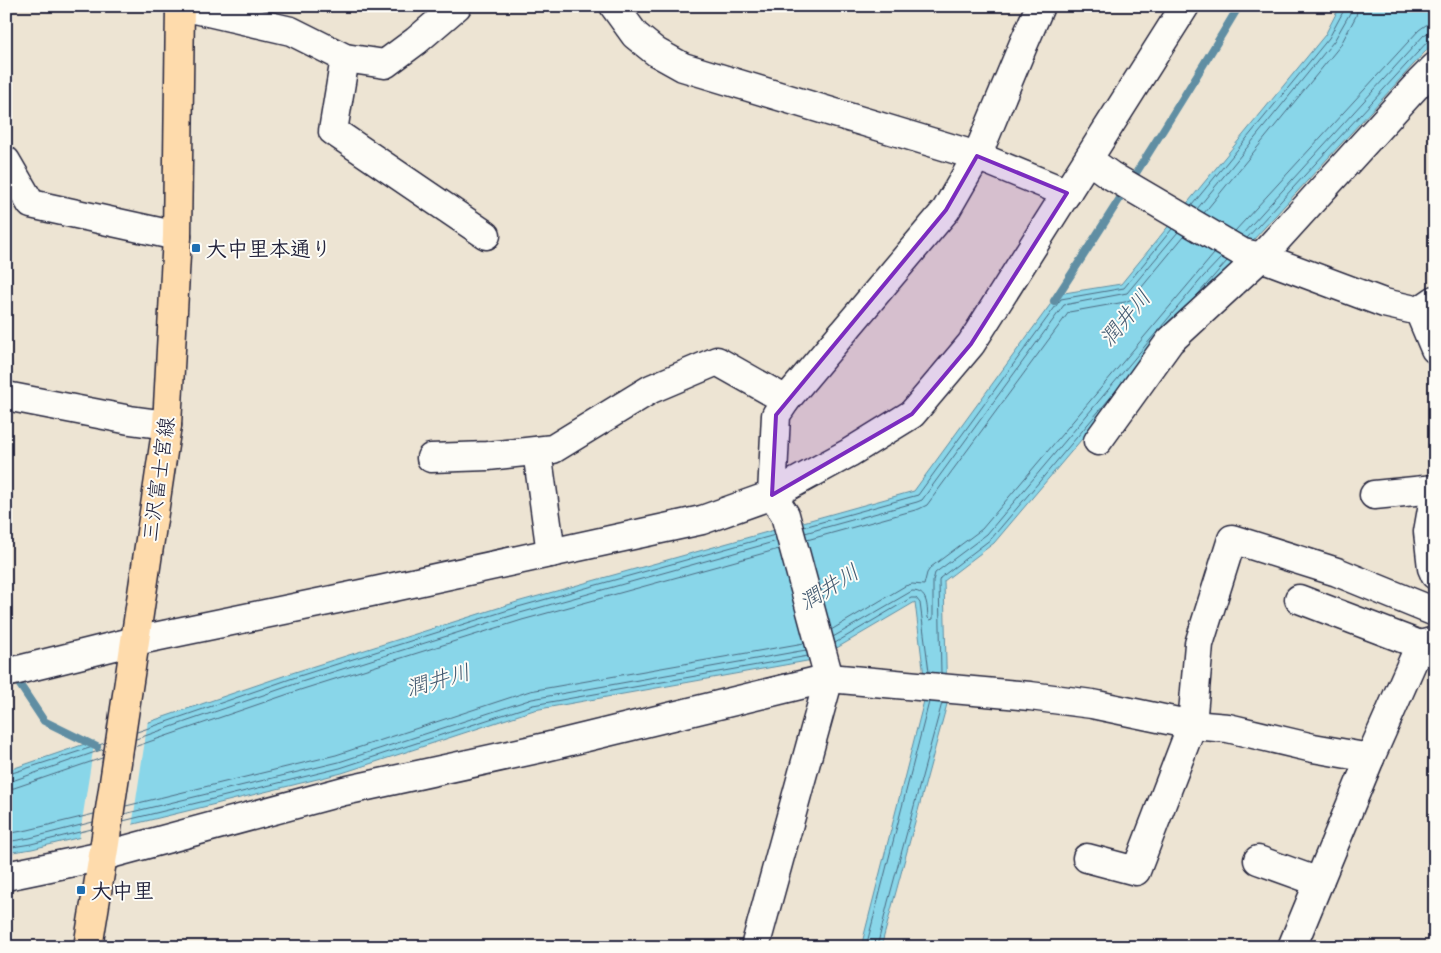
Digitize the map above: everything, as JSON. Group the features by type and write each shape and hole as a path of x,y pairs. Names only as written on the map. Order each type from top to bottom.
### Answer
{"main road":[{"name":"三沢富士宮線","path":"88,947 167,425 177,236 181,6"}],"street":[{"path":"181,6 291,31 345,58 384,64 416,41 457,6"},
{"path":"614,6 635,35 656,52 683,67 977,156 1067,192"},
{"path":"755,947 829,678 778,505 776,415 786,400 946,210 977,156 1040,6"},
{"path":"19,670 133,653 371,592 778,505 849,453 912,414 971,344 1067,192 1100,167 1185,6"},
{"path":"345,58 332,131 486,235"},
{"path":"1098,440 1170,341 1435,67"},
{"path":"1100,167 1252,255 1384,303 1427,305 1435,349"},
{"path":"9,171 31,204 177,236"},
{"path":"431,458 488,456 553,449 652,389 716,361 786,400"},
{"path":"6,396 130,420 167,425"},
{"path":"538,451 550,553"},
{"path":"1374,495 1435,490 1428,532 1432,568 1435,575"},
{"path":"1087,858 1136,872 1192,725 1198,644 1232,539 1337,572 1435,612"},
{"path":"1292,947 1370,758 1427,643 1299,599"},
{"path":"6,876 104,849 344,791 546,747 829,678 1030,696 1092,704 1192,725 1228,728 1313,748 1370,758"},
{"path":"1258,860 1319,882"}],"highlighted area":[{"path":"977,156 1067,193 971,344 912,414 772,495 776,415 946,210"}],"water":[{"name":"潤井川","path":"1340,6 1435,6 1435,41 1212,285 994,543 944,581 947,704 881,947 861,947 926,693 915,602 818,659 534,710 342,773 32,849 6,853 6,771 295,672 517,602 914,491 1058,294 1121,284 1325,35"}],"pier":[{"path":"148,720 132,827 79,840 95,738"}],"waterway":[{"path":"1054,301 1148,155 1239,6"},
{"path":"14,676 44,721 97,747"}],"place":[{"name":"大中里本通り","path":"196,248"},
{"name":"大中里","path":"81,890"}]}
